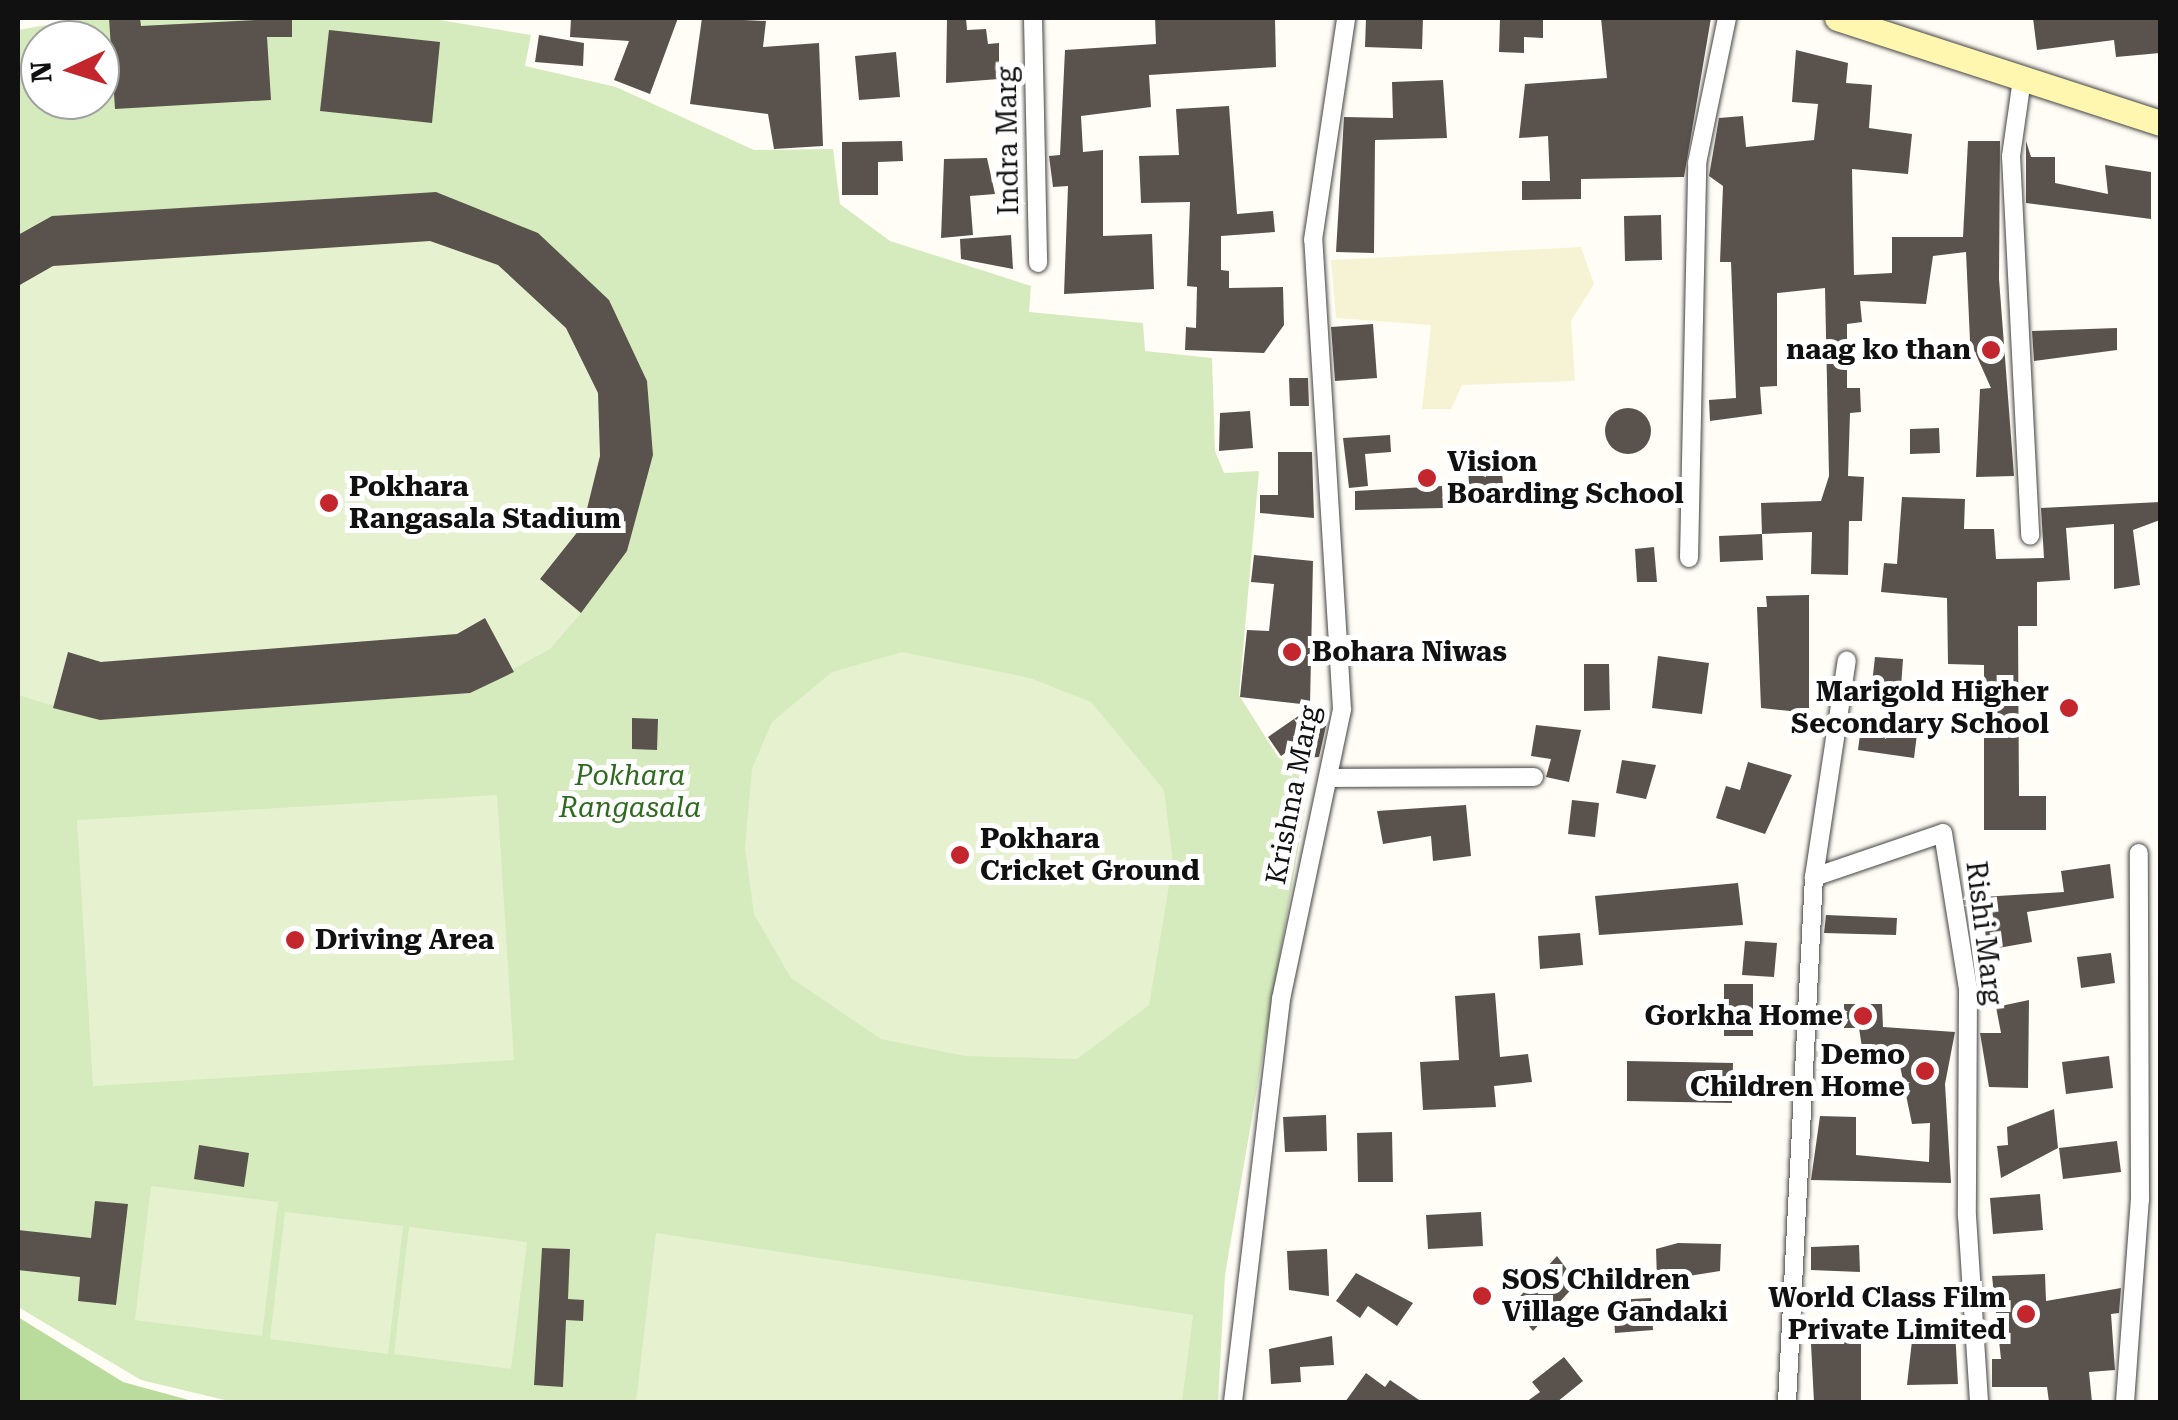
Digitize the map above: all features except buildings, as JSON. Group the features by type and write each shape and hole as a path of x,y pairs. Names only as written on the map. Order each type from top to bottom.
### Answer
{"main road":[{"path":"1837,18 2160,123"}],"street":[{"name":"Indra Marg","path":"1034,18 1038,263"},
{"name":"Krishna Marg","path":"1233,1402 1281,998 1342,709 1313,240 1346,18"},
{"path":"1689,558 1698,163 1727,18"},
{"path":"2022,79 2011,172 2030,536"},
{"path":"1786,1402 1814,877 1847,660"},
{"path":"1329,778 1534,778"},
{"name":"Rishi Marg","path":"1814,877 1943,833 1968,989 1966,1216 1979,1402"},
{"path":"2125,1402 2152,1015 2140,853"}],"shaded area":[{"path":"1581,247 1594,284 1571,321 1575,381 1462,385 1451,409 1422,409 1431,325 1336,318 1331,260"}],"green space":[{"name":"Pokhara Rangasala","path":"86,18 427,18 531,35 525,66 616,87 754,150 833,149 840,204 890,241 1031,286 1029,312 1143,323 1145,351 1212,358 1215,451 1224,473 1259,471 1239,695 1278,757 1310,779 1225,1275 1218,1402 233,1402 141,1380 18,1307 18,30 20,120 120,120 120,20 75,20"},
{"name":"Pokhara Rangasala Stadium","path":"436,192 609,300 647,381 653,455 627,551 581,613 550,649 470,693 100,720 18,695 18,235 52,216"},
{"name":"Pokhara Cricket Ground","path":"902,652 1030,678 1091,702 1164,790 1173,862 1149,1005 1077,1059 965,1056 881,1039 791,978 754,914 745,848 752,769 772,722 832,672"},
{"name":"Driving Area","path":"497,795 514,1060 93,1086 77,820"},
{"path":"151,1186 278,1202 262,1336 135,1320"},
{"path":"285,1212 403,1226 388,1354 270,1339"},
{"path":"409,1227 527,1242 511,1369 394,1354"},
{"path":"656,1233 1193,1315 1182,1402 636,1402"},
{"path":"18,1317 123,1382 196,1402 18,1402"}],"place":[{"name":"naag ko than","path":"1991,350"},
{"name":"Vision Boarding School","path":"1427,478"},
{"name":"Pokhara Rangasala Stadium","path":"329,503"},
{"name":"Bohara Niwas","path":"1292,652"},
{"name":"Marigold Higher Secondary School","path":"2069,708"},
{"name":"Pokhara Cricket Ground","path":"960,855"},
{"name":"Driving Area","path":"295,940"},
{"name":"Gorkha Home","path":"1863,1016"},
{"name":"Demo Children Home","path":"1925,1071"},
{"name":"SOS Children Village Gandaki","path":"1482,1296"},
{"name":"World Class Film Private Limited","path":"2026,1314"}]}
